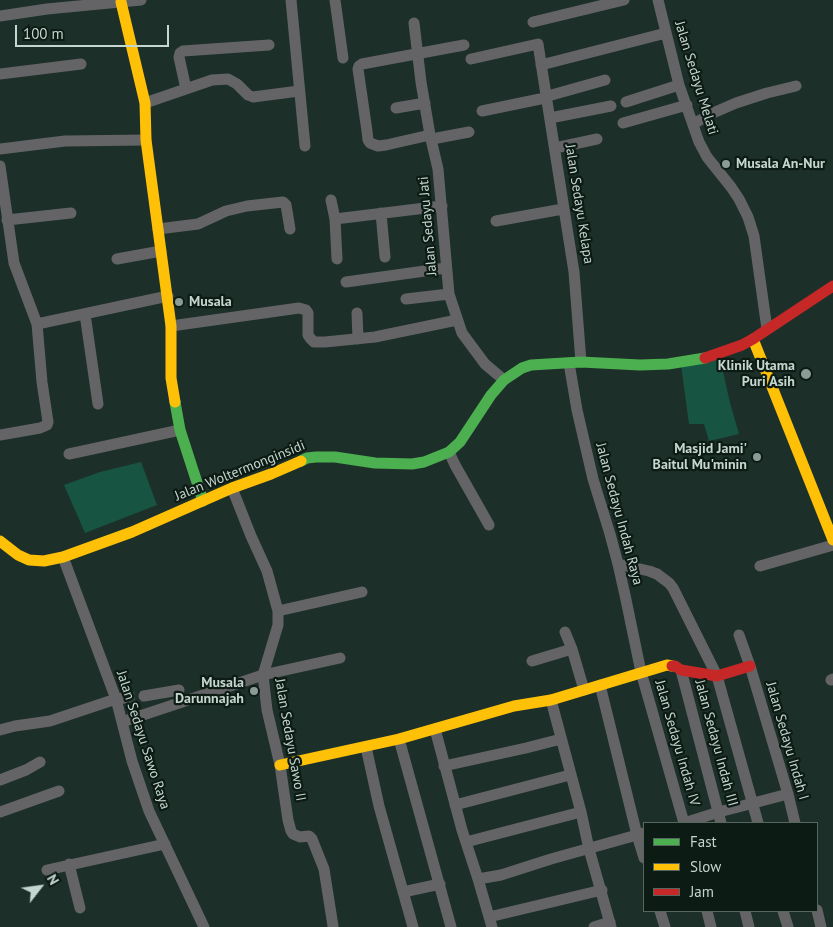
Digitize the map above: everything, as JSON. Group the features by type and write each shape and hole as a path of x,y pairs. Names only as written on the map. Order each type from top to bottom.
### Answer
{"street":[{"path":"291,0 305,146"},
{"path":"335,0 343,58"},
{"path":"533,22 624,0"},
{"name":"Jalan Sedayu Melati","path":"658,0 679,85 698,142 731,187 748,217 754,236 767,329"},
{"path":"0,16 46,9 130,1 145,103 146,140 168,296 171,326 171,378 180,430 203,501"},
{"name":"Jalan Sedayu Jati","path":"414,23 421,82 438,169 449,294 462,333 485,364 504,380"},
{"path":"541,65 666,33"},
{"name":"Jalan Sedayu Kelapa","path":"471,59 538,44 545,98 550,118 574,272 581,362"},
{"path":"186,89 179,57 183,51 269,45"},
{"path":"464,45 362,64 358,69 370,143 378,146 469,132"},
{"path":"0,74 81,64"},
{"path":"145,103 212,80 228,79 253,97 300,91"},
{"path":"482,111 545,98 605,80"},
{"path":"626,102 679,85"},
{"path":"693,124 736,103 796,86"},
{"path":"396,108 425,103"},
{"path":"623,123 686,104"},
{"path":"550,118 611,106"},
{"path":"555,148 597,139"},
{"path":"0,149 65,141 146,140"},
{"path":"0,166 14,263 37,324 47,416 47,425 40,428 0,435"},
{"path":"331,200 335,219 337,259"},
{"path":"158,229 198,224 226,211 247,206 283,202 286,205 290,229"},
{"path":"335,219 442,206"},
{"path":"496,221 564,209"},
{"path":"7,220 71,213"},
{"path":"381,214 385,257"},
{"path":"118,259 161,251"},
{"path":"346,282 446,268"},
{"name":"Jalan Woltermonginsidi","path":"0,541 18,555 29,560 44,561 63,557 132,532 232,488 298,462 316,457 335,457 375,463 412,464 429,460 449,452 460,442 504,380 522,368 532,365 581,362 640,365 698,360 730,350 753,338 833,286"},
{"path":"406,299 449,294"},
{"path":"37,324 168,296"},
{"path":"171,326 299,308 306,310 308,313 308,335 312,341 325,342 384,335 457,320"},
{"path":"357,313 358,339"},
{"path":"85,314 98,404"},
{"path":"753,338 833,540"},
{"name":"Jalan Sedayu Indah Raya","path":"569,363 577,410 593,480 626,595 641,672"},
{"path":"69,454 180,430"},
{"path":"449,452 489,525"},
{"name":"Jalan Sedayu Sawo II","path":"232,488 267,570 278,611 278,625 263,674 267,710 280,765 289,827 296,836 309,836 312,839 324,869 333,926"},
{"path":"760,566 833,545"},
{"name":"Jalan Sedayu Sawo Raya","path":"63,557 120,698 122,722 132,761 149,811 204,927"},
{"path":"618,564 649,570 657,574 673,588 717,676 758,822"},
{"path":"278,611 362,592"},
{"path":"565,632 584,690"},
{"name":"Jalan Sedayu Indah I","path":"739,635 750,666 795,822"},
{"path":"532,661 572,649"},
{"path":"122,722 263,674 340,658"},
{"path":"280,765 399,739 514,706 551,700 666,665 675,666 681,670 717,676 750,666"},
{"name":"Jalan Sedayu Indah III","path":"681,670 720,818"},
{"name":"Jalan Sedayu Indah IV","path":"641,672 684,822"},
{"path":"600,685 641,834 643,850"},
{"path":"144,696 179,690"},
{"path":"0,730 50,721 120,698"},
{"path":"551,700 611,925 594,927"},
{"path":"435,729 455,805 491,922 602,890"},
{"path":"399,739 451,927"},
{"path":"444,766 561,739"},
{"path":"366,747 379,806 413,927"},
{"path":"0,780 26,770 40,762"},
{"path":"455,805 570,775"},
{"path":"0,812 59,792"},
{"path":"691,822 720,818 752,803 788,794"},
{"path":"466,842 581,812"},
{"path":"478,878 501,875 641,834"},
{"path":"47,870 165,844"},
{"path":"69,864 80,908"},
{"path":"404,892 440,884"},
{"path":"660,912 665,927"},
{"path":"707,912 711,927"},
{"path":"745,912 749,927"},
{"path":"783,912 788,927"},
{"path":"818,912 821,925"}],"green space":[{"path":"720,358 739,434 709,441 704,424 689,424 681,365"},
{"path":"141,462 157,505 85,533 64,485 100,472"}],"tunnel":[{"path":"124,698 144,696"}],"traffic: fast":[{"path":"301,461 307,458 335,457 375,463 412,464 424,462 449,452 460,442 491,395 504,380 522,368 531,365 581,362 640,365 668,364 705,358"},
{"path":"175,402 180,430 203,501"}],"traffic: slow":[{"path":"121,2 145,103 146,140 171,326 171,378 175,402"},
{"path":"753,339 833,540"},
{"path":"0,541 18,555 29,560 44,561 63,557 132,532 232,488 301,461"},
{"path":"280,765 399,739 514,706 551,700 667,665 672,666"}],"traffic: jam":[{"path":"705,358 742,345 753,339 833,286"},
{"path":"672,666 681,670 717,676 750,666"}],"place":[{"name":"Musala An-Nur","path":"726,164"},
{"name":"Musala","path":"179,302"},
{"name":"Klinik Utama Puri Asih","path":"806,374"},
{"name":"Masjid Jami' Baitul Mu'minin","path":"757,457"},
{"name":"Musala Darunnajah","path":"254,691"}]}
